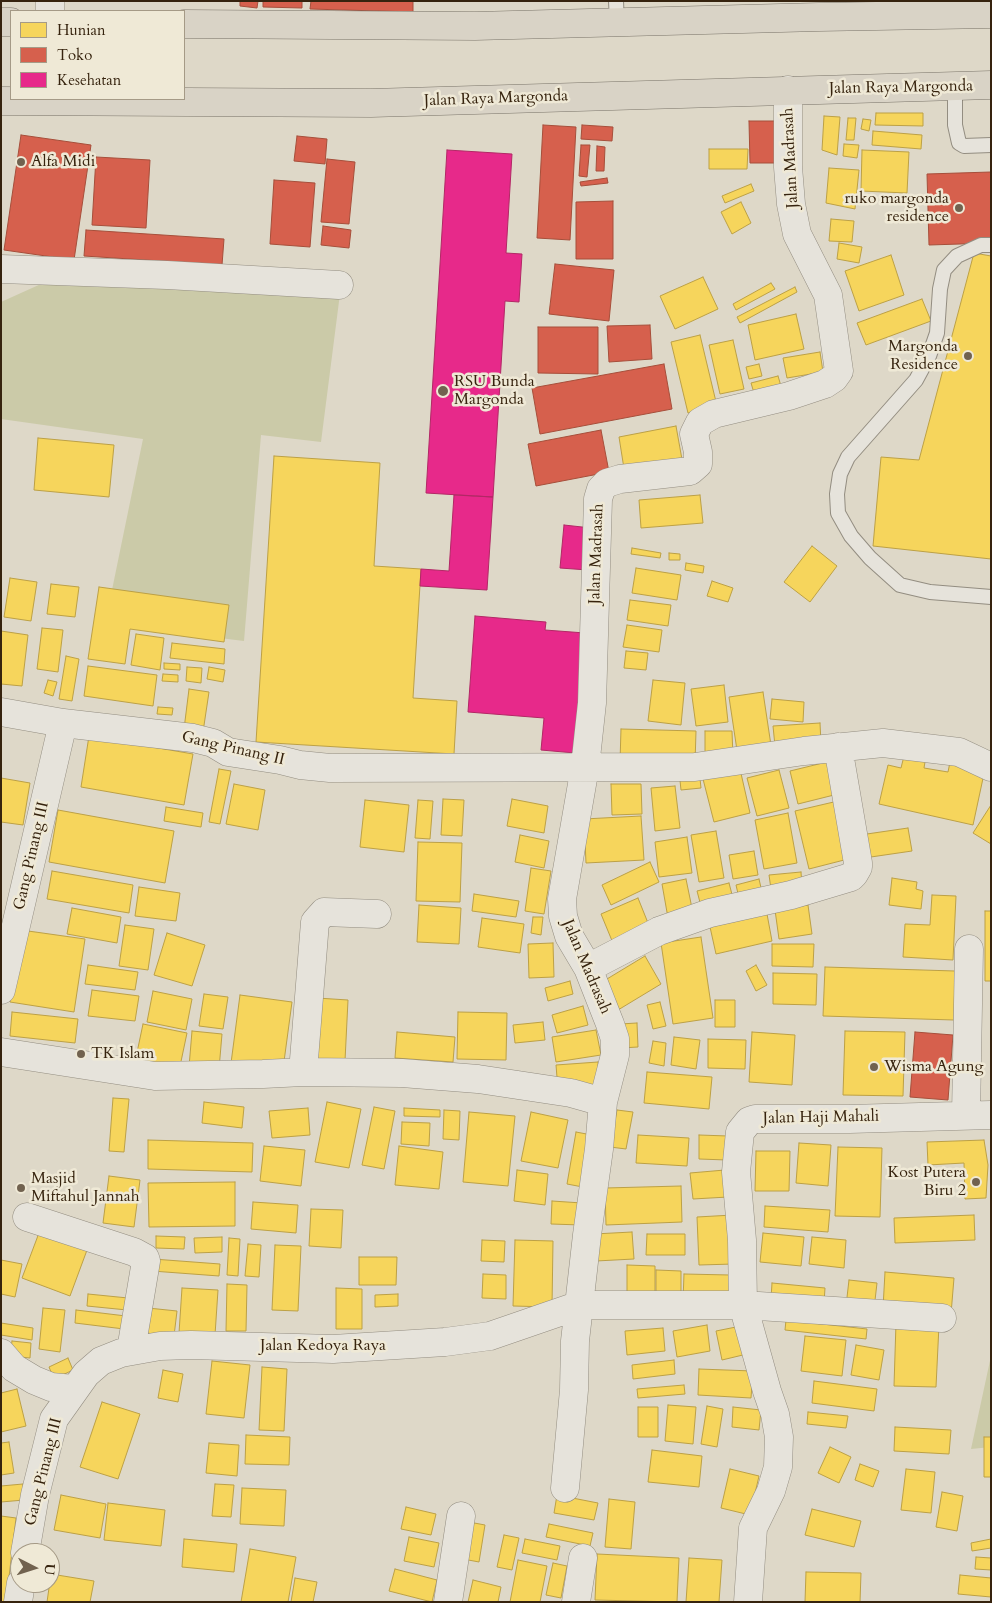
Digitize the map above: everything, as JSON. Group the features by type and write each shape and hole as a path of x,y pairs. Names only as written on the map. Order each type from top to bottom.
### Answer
{"main road":[{"path":"185,24 475,26 616,12 819,9 991,14"},
{"name":"Jalan Raya Margonda","path":"1,101 371,103 991,85"}],"street":[{"name":"Jalan Madrasah","path":"603,1102 615,1055 615,1039 588,968 569,936 563,916 562,899 585,767 592,703 598,498 601,489 607,483 620,479 690,471 698,464 698,452 694,434 700,422 714,414 789,396 825,384 834,378 838,371 828,294 797,234 791,204 788,167 788,90"},
{"path":"1,269 167,275 339,285"},
{"name":"Gang Pinang II","path":"1,712 63,723 194,738 213,744 228,752 300,765 330,768 695,767 804,750 883,743 959,752 991,767"},
{"name":"Gang Pinang III","path":"1,990 63,723"},
{"path":"588,968 659,931 710,913 791,894 851,877 858,868 858,863 838,747"},
{"path":"303,1072 315,922 324,912 377,914"},
{"path":"969,949 978,1115"},
{"path":"1,1052 155,1076 303,1072 402,1073 478,1079 571,1093 603,1102 575,1341 574,1390 565,1488"},
{"name":"Jalan Haji Mahali","path":"748,1602 753,1528 778,1468 779,1437 775,1414 764,1382 743,1305 742,1240 736,1172 740,1132 749,1121 755,1119 978,1115"},
{"path":"27,1217 134,1252 145,1258 131,1350"},
{"name":"Jalan Kedoya Raya","path":"74,1389 86,1374 102,1361 131,1350 160,1346 191,1345 333,1349 444,1342 490,1336 580,1304 743,1305 942,1318"},
{"path":"1,1354 14,1368 34,1380 51,1387 74,1389"},
{"name":"Gang Pinang III","path":"27,1543 35,1495 54,1419 74,1389"},
{"path":"448,1602 461,1516"},
{"path":"576,1602 583,1558"}],"lane":[{"path":"955,86 955,125 959,143 964,146 991,145"},
{"path":"991,245 980,245 957,256 944,270 940,289 937,333 929,356 916,380 848,456 840,474 837,494 838,513 851,536 870,558 900,584 930,592 991,597"}],"green space":[{"path":"342,278 321,442 261,435 244,641 105,624 143,439 1,419 1,302 52,279"},
{"path":"991,1356 991,1447 971,1449"}],"building: Hunian":[{"path":"876,113 923,113 923,126 875,125"},
{"path":"824,116 840,117 837,155 822,150"},
{"path":"848,118 856,118 854,140 846,140"},
{"path":"863,119 871,120 869,131 861,129"},
{"path":"873,131 922,135 921,149 872,145"},
{"path":"844,144 859,145 857,158 843,156"},
{"path":"709,149 748,149 747,169 709,169"},
{"path":"862,150 909,152 907,193 861,191"},
{"path":"829,168 859,170 855,209 826,203"},
{"path":"751,184 754,191 725,203 722,196"},
{"path":"741,202 751,223 732,234 721,212"},
{"path":"831,219 854,221 852,242 829,241"},
{"path":"839,243 862,247 859,263 837,259"},
{"name":"Margonda Residence","path":"974,253 991,256 991,559 873,546 881,457 919,460"},
{"path":"891,255 904,295 859,311 845,271"},
{"path":"703,277 718,309 675,329 660,296"},
{"path":"771,283 775,289 736,310 733,304"},
{"path":"795,287 797,292 740,323 737,317"},
{"path":"922,299 931,321 866,345 857,323"},
{"path":"796,314 804,349 755,360 748,325"},
{"path":"700,335 717,406 688,413 671,342"},
{"path":"733,340 744,389 720,394 709,345"},
{"path":"820,352 823,372 787,378 783,358"},
{"path":"759,364 762,376 749,379 746,367"},
{"path":"778,376 781,386 754,393 751,383"},
{"path":"676,426 683,465 625,475 619,437"},
{"path":"38,438 114,445 109,497 34,490"},
{"path":"274,456 380,463 374,566 421,569 413,698 457,701 454,754 256,742"},
{"path":"700,495 703,523 641,528 639,500"},
{"path":"812,546 837,566 810,602 784,582"},
{"path":"632,548 661,553 660,558 631,554"},
{"path":"669,553 680,554 680,560 669,560"},
{"path":"686,563 704,566 703,573 685,570"},
{"path":"636,568 681,575 677,600 632,593"},
{"path":"10,578 37,582 31,621 4,617"},
{"path":"712,581 733,588 728,602 707,596"},
{"path":"51,584 79,587 75,617 47,614"},
{"path":"99,587 229,605 224,642 130,629 125,664 88,659"},
{"path":"630,600 671,605 668,626 627,620"},
{"path":"627,625 662,630 659,652 623,647"},
{"path":"42,628 63,630 58,672 37,669"},
{"path":"1,631 28,635 22,686 1,684"},
{"path":"136,634 164,638 160,670 131,665"},
{"path":"172,643 225,649 224,664 170,658"},
{"path":"626,651 648,653 646,670 624,668"},
{"path":"66,656 79,659 72,701 59,699"},
{"path":"164,663 180,664 180,670 164,669"},
{"path":"88,666 157,675 153,706 84,696"},
{"path":"187,667 202,668 201,683 186,681"},
{"path":"209,667 225,670 223,682 207,679"},
{"path":"163,674 178,675 178,682 162,681"},
{"path":"48,680 57,682 53,696 44,693"},
{"path":"653,680 685,683 681,725 648,721"},
{"path":"724,685 728,722 696,726 691,689"},
{"path":"189,689 209,692 203,732 184,729"},
{"path":"763,692 772,752 738,757 729,697"},
{"path":"772,699 804,702 803,722 770,719"},
{"path":"158,707 173,708 172,715 157,714"},
{"path":"820,723 821,743 775,746 773,726"},
{"path":"621,729 696,731 695,764 620,762"},
{"path":"705,731 732,731 733,757 705,758"},
{"path":"89,736 193,754 184,805 81,787"},
{"path":"905,752 926,756 924,768 948,772 950,762 985,769 973,825 879,804 888,765 901,768"},
{"path":"831,761 838,794 798,804 790,771"},
{"path":"219,769 231,771 220,824 209,822"},
{"path":"699,769 701,788 681,790 679,771"},
{"path":"740,769 750,813 714,822 703,779"},
{"path":"779,770 789,808 757,816 747,778"},
{"path":"1,778 30,783 23,825 1,822"},
{"path":"234,784 265,790 258,830 226,824"},
{"path":"611,784 641,784 642,814 612,815"},
{"path":"675,786 680,828 655,831 651,788"},
{"path":"443,799 464,800 462,836 441,835"},
{"path":"512,799 548,806 544,833 507,826"},
{"path":"365,800 409,805 404,852 360,847"},
{"path":"418,800 433,801 430,839 415,838"},
{"path":"838,801 852,858 809,869 795,811"},
{"path":"991,805 991,844 973,833"},
{"path":"166,807 203,813 201,827 164,821"},
{"path":"58,810 174,831 165,883 49,862"},
{"path":"788,813 797,863 764,869 755,820"},
{"path":"641,816 644,860 586,863 584,819"},
{"path":"908,828 912,851 864,858 860,835"},
{"path":"716,831 724,878 699,882 691,835"},
{"path":"520,835 549,841 544,868 515,862"},
{"path":"687,837 692,873 659,877 655,842"},
{"path":"418,842 462,843 460,902 416,901"},
{"path":"754,851 758,875 733,879 729,855"},
{"path":"650,862 659,882 611,905 602,885"},
{"path":"531,868 551,871 544,914 525,911"},
{"path":"52,871 133,885 129,913 47,899"},
{"path":"801,872 802,886 771,889 769,875"},
{"path":"892,878 917,882 916,889 923,891 921,909 889,905"},
{"path":"686,879 693,913 668,918 662,884"},
{"path":"759,879 762,892 739,898 736,885"},
{"path":"729,883 734,902 702,910 697,891"},
{"path":"139,887 180,893 176,921 135,916"},
{"path":"474,894 519,901 516,917 472,911"},
{"path":"932,895 956,896 953,960 903,957 905,924 930,925"},
{"path":"638,898 652,933 615,948 601,914"},
{"path":"419,905 461,908 459,944 417,942"},
{"path":"808,905 812,934 779,939 775,910"},
{"path":"72,908 121,917 117,943 67,934"},
{"path":"985,911 991,911 991,981 985,981"},
{"path":"767,914 772,941 716,954 710,927"},
{"path":"533,917 543,917 541,935 531,933"},
{"path":"482,918 524,924 520,953 478,947"},
{"path":"125,925 154,929 148,970 119,966"},
{"path":"21,930 85,939 74,1012 10,1002"},
{"path":"167,933 205,945 192,986 154,975"},
{"path":"701,937 713,1018 673,1024 661,943"},
{"path":"553,943 554,977 529,978 528,944"},
{"path":"772,944 814,944 813,967 772,966"},
{"path":"645,956 661,984 618,1010 602,982"},
{"path":"88,965 138,972 135,990 85,984"},
{"path":"756,965 767,985 756,991 746,971"},
{"path":"825,967 955,971 954,1020 823,1016"},
{"path":"773,973 817,974 816,1005 773,1004"},
{"path":"570,981 573,994 548,1001 545,988"},
{"path":"92,990 139,996 135,1021 88,1016"},
{"path":"153,991 192,999 186,1030 147,1022"},
{"path":"204,994 228,997 223,1029 199,1026"},
{"path":"240,995 292,1002 283,1069 231,1063"},
{"path":"317,998 348,1000 345,1061 314,1059"},
{"path":"715,1000 735,1000 735,1027 715,1027"},
{"path":"660,1002 666,1026 653,1029 647,1005"},
{"path":"583,1006 588,1025 557,1033 552,1015"},
{"path":"12,1012 78,1019 75,1043 10,1036"},
{"path":"458,1012 507,1013 506,1060 457,1059"},
{"path":"543,1022 545,1040 515,1043 513,1025"},
{"path":"637,1023 638,1047 621,1048 620,1024"},
{"path":"143,1024 187,1033 179,1071 135,1062"},
{"path":"596,1030 601,1055 556,1062 552,1037"},
{"path":"192,1031 222,1034 219,1069 189,1067"},
{"name":"Wisma Agung","path":"845,1031 905,1032 903,1096 843,1095"},
{"path":"397,1032 455,1037 453,1062 395,1058"},
{"path":"752,1032 795,1035 792,1085 749,1082"},
{"path":"674,1037 700,1040 696,1069 671,1065"},
{"path":"708,1039 746,1040 745,1069 708,1068"},
{"path":"653,1041 666,1043 664,1066 649,1063"},
{"path":"598,1062 599,1086 558,1090 556,1065"},
{"path":"647,1072 712,1077 709,1109 644,1103"},
{"path":"113,1098 129,1099 124,1152 109,1151"},
{"path":"204,1102 244,1107 242,1128 202,1123"},
{"path":"327,1102 361,1109 349,1168 315,1162"},
{"path":"374,1107 395,1111 384,1169 362,1165"},
{"path":"308,1108 310,1135 272,1138 269,1111"},
{"path":"404,1108 440,1110 440,1117 404,1116"},
{"path":"444,1110 460,1111 459,1140 443,1139"},
{"path":"617,1110 633,1112 626,1149 610,1147"},
{"path":"469,1112 515,1116 508,1186 463,1182"},
{"path":"531,1112 568,1120 558,1168 521,1161"},
{"path":"402,1122 430,1123 429,1146 401,1144"},
{"path":"576,1132 597,1136 588,1188 567,1184"},
{"path":"638,1135 689,1138 687,1166 636,1163"},
{"path":"699,1135 728,1136 727,1160 699,1159"},
{"path":"148,1140 253,1143 252,1172 148,1169"},
{"name":"Kost Putera Biru 2","path":"984,1140 988,1165 986,1198 965,1199 964,1163 928,1165 927,1142"},
{"path":"799,1143 831,1145 828,1186 796,1183"},
{"path":"264,1146 305,1150 301,1186 260,1181"},
{"path":"399,1146 443,1152 439,1189 395,1185"},
{"path":"838,1147 882,1148 880,1217 835,1216"},
{"path":"756,1151 790,1151 789,1191 755,1191"},
{"path":"517,1170 548,1174 545,1205 514,1201"},
{"path":"725,1170 728,1197 693,1199 690,1173"},
{"path":"109,1176 140,1180 134,1227 103,1223"},
{"path":"235,1182 235,1226 149,1227 148,1183"},
{"path":"681,1186 682,1222 606,1225 605,1188"},
{"path":"552,1201 582,1203 581,1225 551,1224"},
{"path":"253,1202 298,1205 296,1233 251,1229"},
{"path":"765,1206 830,1210 828,1232 764,1227"},
{"path":"311,1209 343,1210 341,1248 309,1246"},
{"path":"733,1215 734,1264 699,1265 697,1217"},
{"path":"974,1215 975,1240 895,1243 894,1218"},
{"path":"42,1225 90,1242 70,1296 22,1278"},
{"path":"632,1232 634,1259 596,1261 594,1234"},
{"path":"763,1233 804,1237 801,1266 760,1262"},
{"path":"647,1234 685,1234 685,1255 646,1255"},
{"path":"156,1236 185,1237 184,1249 156,1248"},
{"path":"222,1237 222,1252 195,1253 194,1238"},
{"path":"812,1237 846,1240 844,1268 809,1264"},
{"path":"229,1238 240,1239 238,1276 227,1275"},
{"path":"482,1240 505,1241 504,1262 481,1261"},
{"path":"515,1240 553,1241 552,1307 513,1306"},
{"path":"248,1244 261,1245 259,1277 245,1276"},
{"path":"275,1245 301,1246 298,1311 272,1310"},
{"path":"359,1257 397,1257 396,1285 359,1285"},
{"path":"153,1259 220,1264 219,1276 152,1271"},
{"path":"1,1260 22,1264 15,1297 1,1294"},
{"path":"627,1265 655,1266 655,1299 627,1299"},
{"path":"656,1270 681,1271 681,1299 656,1299"},
{"path":"885,1272 954,1278 951,1314 883,1308"},
{"path":"483,1274 506,1275 506,1299 482,1298"},
{"path":"684,1274 730,1275 729,1303 683,1301"},
{"path":"849,1280 877,1283 874,1309 846,1306"},
{"path":"772,1283 825,1288 824,1303 771,1299"},
{"path":"227,1284 247,1285 246,1331 226,1331"},
{"path":"182,1288 218,1290 215,1335 179,1333"},
{"path":"336,1288 362,1289 362,1329 336,1329"},
{"path":"88,1294 128,1298 127,1310 87,1306"},
{"path":"398,1294 398,1306 375,1307 375,1295"},
{"path":"43,1308 65,1310 60,1352 39,1349"},
{"path":"148,1308 177,1311 174,1336 146,1333"},
{"path":"76,1310 126,1316 124,1329 75,1323"},
{"path":"786,1320 867,1329 866,1339 785,1330"},
{"path":"1,1323 33,1328 32,1340 1,1335"},
{"path":"896,1323 939,1325 936,1387 894,1386"},
{"path":"707,1325 710,1351 677,1357 673,1331"},
{"path":"741,1326 747,1354 722,1360 716,1331"},
{"path":"663,1328 665,1351 627,1355 625,1331"},
{"path":"805,1336 846,1340 842,1376 801,1371"},
{"path":"12,1341 31,1343 30,1358 10,1356"},
{"path":"856,1345 884,1350 879,1380 851,1375"},
{"path":"68,1358 73,1370 54,1379 49,1367"},
{"path":"674,1360 675,1374 633,1379 632,1365"},
{"path":"212,1361 250,1365 244,1418 206,1414"},
{"path":"262,1367 287,1369 284,1431 259,1430"},
{"path":"699,1369 753,1371 751,1398 698,1395"},
{"path":"163,1370 183,1374 178,1402 158,1398"},
{"path":"814,1381 877,1389 874,1411 812,1403"},
{"path":"684,1385 685,1394 638,1398 637,1389"},
{"path":"17,1389 26,1426 1,1432 1,1393"},
{"path":"102,1402 140,1414 118,1479 80,1467"},
{"path":"668,1405 696,1407 693,1444 665,1441"},
{"path":"707,1406 723,1409 717,1447 701,1444"},
{"path":"638,1407 658,1407 658,1437 638,1437"},
{"path":"733,1407 761,1410 759,1430 732,1427"},
{"path":"808,1412 848,1416 846,1428 807,1424"},
{"path":"895,1427 951,1430 949,1454 894,1451"},
{"path":"246,1435 290,1437 289,1465 245,1464"},
{"path":"984,1437 991,1437 991,1477 984,1477"},
{"path":"9,1442 14,1473 1,1475 1,1443"},
{"path":"209,1443 239,1445 237,1476 206,1473"},
{"path":"830,1447 851,1457 839,1483 818,1473"},
{"path":"652,1450 702,1456 699,1487 648,1482"},
{"path":"860,1464 879,1471 873,1487 855,1480"},
{"path":"730,1469 759,1476 750,1515 721,1508"},
{"path":"906,1469 935,1472 931,1513 901,1510"},
{"path":"23,1484 24,1500 1,1502 1,1486"},
{"path":"215,1484 234,1485 231,1517 212,1516"},
{"path":"242,1488 286,1490 284,1526 240,1524"},
{"path":"942,1492 963,1496 957,1531 936,1527"},
{"path":"61,1495 106,1504 100,1538 54,1530"},
{"path":"557,1495 598,1503 594,1520 554,1513"},
{"path":"609,1499 635,1502 631,1549 605,1547"},
{"path":"108,1503 165,1510 161,1546 104,1540"},
{"path":"406,1507 436,1514 431,1535 401,1529"},
{"path":"812,1509 861,1521 854,1547 805,1535"},
{"path":"1,1516 16,1518 13,1543 10,1543 10,1568 6,1602 1,1602"},
{"path":"469,1522 485,1525 479,1562 463,1559"},
{"path":"549,1524 593,1533 590,1546 546,1537"},
{"path":"504,1535 519,1538 512,1570 497,1567"},
{"path":"409,1537 439,1543 434,1567 404,1561"},
{"path":"184,1539 237,1544 234,1572 182,1567"},
{"path":"525,1539 560,1546 557,1560 522,1553"},
{"path":"991,1539 991,1548 972,1551 971,1543"},
{"path":"250,1549 296,1557 288,1602 241,1602"},
{"path":"597,1554 679,1558 677,1602 595,1600"},
{"path":"976,1557 991,1558 991,1570 975,1569"},
{"path":"689,1558 722,1560 719,1602 686,1602"},
{"path":"518,1560 547,1566 540,1602 510,1602"},
{"path":"553,1563 567,1566 561,1598 546,1595"},
{"path":"395,1569 437,1580 432,1602 389,1591"},
{"path":"806,1572 861,1573 860,1602 805,1602"},
{"path":"60,1575 94,1581 90,1602 47,1602 48,1593 60,1593"},
{"path":"960,1575 991,1578 991,1597 958,1594"},
{"path":"295,1578 317,1582 313,1602 291,1602"},
{"path":"473,1580 501,1587 498,1602 468,1602"}],"building: Toko":[{"path":"240,1 258,1 257,8 240,6"},
{"path":"263,1 302,1 302,8 263,7"},
{"path":"311,1 413,1 413,12 310,9"},
{"path":"749,121 783,121 783,163 750,163"},
{"path":"543,125 576,127 570,240 537,238"},
{"path":"582,125 613,127 612,141 581,139"},
{"path":"21,135 91,145 74,260 4,250"},
{"path":"297,136 327,139 325,164 294,161"},
{"path":"581,145 590,145 587,177 579,176"},
{"path":"597,146 605,147 604,171 596,171"},
{"path":"96,157 150,160 146,228 92,225"},
{"path":"327,159 355,162 349,224 321,222"},
{"name":"ruko margonda residence","path":"991,172 991,243 929,245 927,174"},
{"path":"607,178 608,183 581,186 580,182"},
{"path":"274,180 315,183 310,247 270,244"},
{"path":"613,201 613,259 576,259 576,202"},
{"path":"323,226 351,230 349,248 321,245"},
{"path":"86,230 224,239 222,265 84,256"},
{"path":"555,264 614,270 609,321 549,314"},
{"path":"650,325 652,359 609,362 607,326"},
{"path":"538,327 598,327 598,374 538,373"},
{"path":"664,364 672,409 540,434 532,388"},
{"path":"601,430 609,472 536,486 528,444"},
{"path":"915,1032 953,1035 948,1100 910,1097"}],"building: Kesehatan":[{"path":"447,150 512,154 506,253 522,254 519,302 505,301 493,497 426,493"},
{"path":"454,495 493,497 487,590 420,586 421,569 449,571"},
{"path":"564,525 591,528 588,570 560,568"},
{"path":"475,616 546,622 545,630 585,633 575,753 541,750 544,718 468,712"}],"place":[{"name":"Alfa Midi","path":"21,162"},
{"name":"ruko margonda residence","path":"959,208"},
{"name":"Margonda Residence","path":"968,356"},
{"name":"RSU Bunda Margonda","path":"443,391"},
{"name":"TK Islam","path":"81,1054"},
{"name":"Wisma Agung","path":"874,1067"},
{"name":"Kost Putera Biru 2","path":"976,1182"},
{"name":"Masjid Miftahul Jannah","path":"21,1188"}]}
